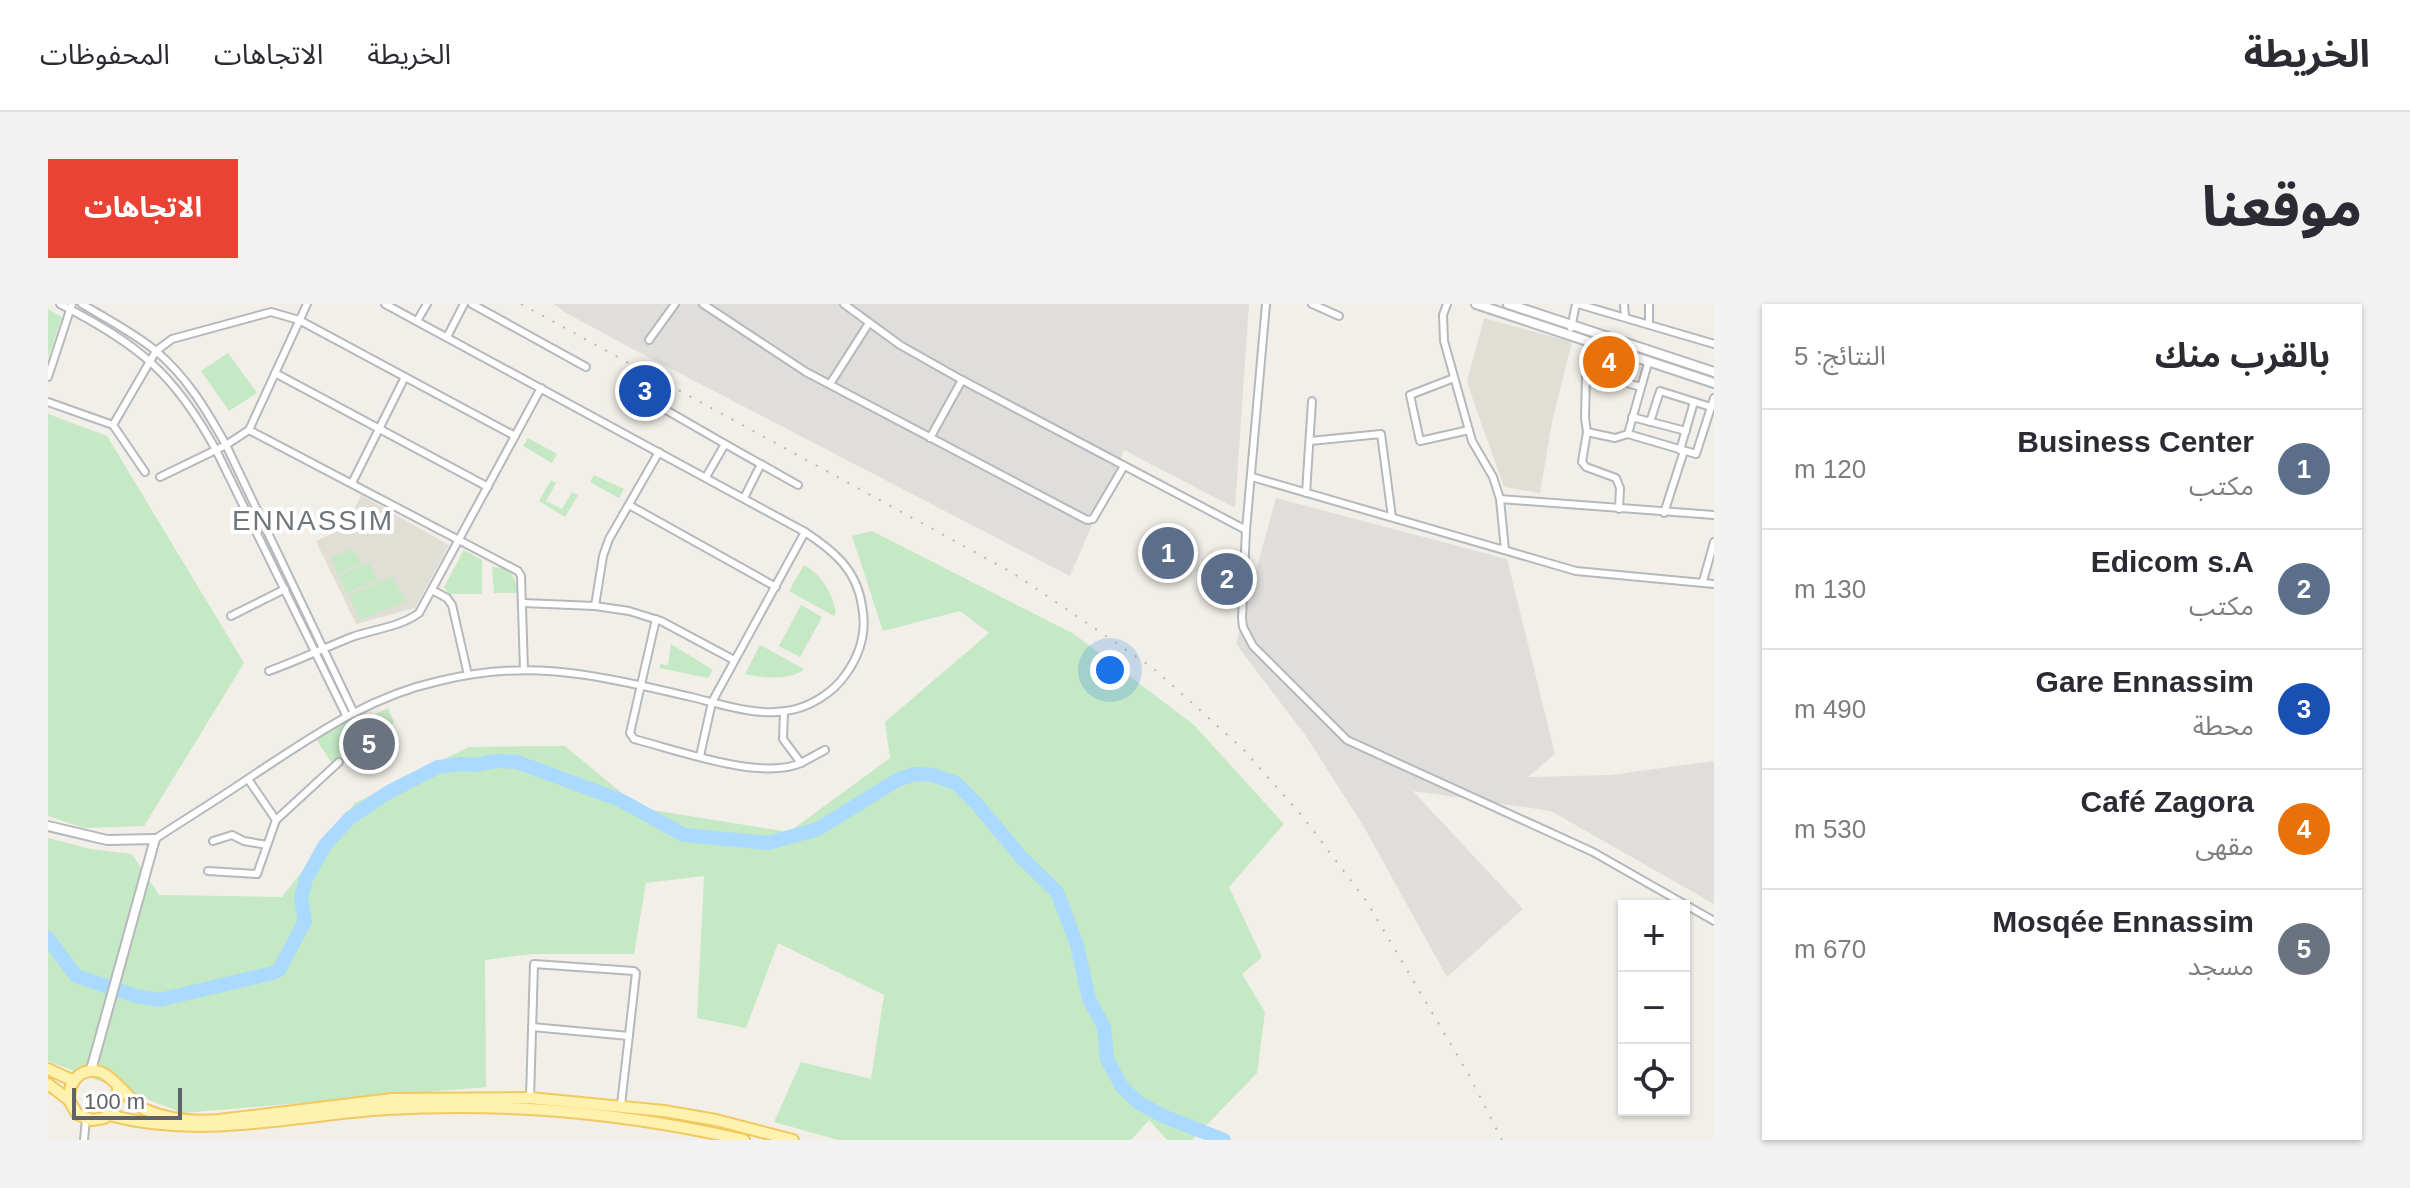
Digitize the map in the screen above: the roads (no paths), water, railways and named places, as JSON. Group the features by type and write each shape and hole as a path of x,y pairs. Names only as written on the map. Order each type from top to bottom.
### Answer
{"main road":[{"path":"48,1069 74,1081"},
{"path":"69,1100 69,1090 79,1075 96,1071 111,1078 133,1103 177,1119 207,1121 392,1099 530,1098 621,1105 716,1120 793,1140"},
{"path":"48,1084 69,1100 77,1114 98,1120 109,1115 117,1103 118,1088"},
{"path":"109,1115 145,1123 213,1129 389,1109 522,1108 656,1121 744,1140"}],"street":[{"path":"60,304 71,307 150,359 194,410 346,715"},
{"path":"82,304 156,351 196,394 226,445 353,711"},
{"path":"160,477 226,445 249,430 307,304"},
{"path":"48,826 107,840 155,839 353,711 418,686 468,675 524,670 578,674 753,711 784,712 815,701 844,678 861,648 864,633 861,595 854,577 830,549 706,477 385,304"},
{"path":"417,321 427,304"},
{"path":"447,337 464,304"},
{"path":"472,304 586,367"},
{"path":"649,340 675,304"},
{"path":"703,304 782,357 1087,520 1093,519 1124,466"},
{"path":"844,304 900,345 962,380 1246,530"},
{"path":"1266,304 1246,530 1242,618 1247,637 1262,657 1338,733 1357,745 1593,852 1714,921"},
{"path":"1312,304 1339,316"},
{"path":"1447,304 1443,327 1454,378 1476,452 1493,477 1500,499 1505,550"},
{"path":"1476,304 1714,383"},
{"path":"1508,304 1714,372"},
{"path":"1569,336 1577,304 1714,344"},
{"path":"1624,304 1625,317"},
{"path":"1649,304 1649,325"},
{"path":"48,377 71,307"},
{"path":"113,425 150,359 172,339 271,312 299,320 515,436"},
{"path":"830,384 869,323"},
{"path":"1628,434 1648,363"},
{"path":"275,373 488,487"},
{"path":"1619,509 1620,488 1616,478 1586,467 1582,462 1587,432 1587,374 1641,387"},
{"path":"352,483 405,377"},
{"path":"1454,378 1410,395 1420,441 1469,430"},
{"path":"930,438 962,380"},
{"path":"269,671 419,613 541,388"},
{"path":"1650,422 1660,391 1711,407"},
{"path":"1587,432 1620,438 1628,434 1697,452 1714,398"},
{"path":"1306,493 1312,401"},
{"path":"48,402 113,425 145,472"},
{"path":"1664,513 1694,402"},
{"path":"646,415 656,408 666,410 798,485"},
{"path":"1632,417 1686,431"},
{"path":"249,430 518,571 523,581 524,670"},
{"path":"1310,441 1381,434 1392,517"},
{"path":"706,477 725,444"},
{"path":"595,606 609,539 659,452"},
{"path":"744,498 761,464"},
{"path":"1252,477 1576,571 1714,584"},
{"path":"1500,499 1714,515"},
{"path":"629,505 776,587"},
{"path":"700,756 712,702 805,532"},
{"path":"1703,581 1714,542"},
{"path":"231,616 285,589"},
{"path":"432,590 447,598 452,605 468,675"},
{"path":"523,603 595,606 629,611 656,619 734,660"},
{"path":"656,619 631,737 755,769 792,767 825,750"},
{"path":"784,712 783,739 801,763"},
{"path":"208,871 257,874 276,820 339,762"},
{"path":"248,779 276,820"},
{"path":"213,841 234,835 244,841 267,845"},
{"path":"96,1071 118,970 155,839"},
{"path":"530,1098 534,964 634,971 621,1105"},
{"path":"532,1027 629,1036"},
{"path":"84,1140 86,1119"}],"waterway":[{"path":"48,938 76,976 136,996 159,1000 273,973 279,970 305,921 301,898 306,879 325,845 350,818 387,793 438,767 517,762 620,800 684,835 768,843 818,829 897,780 915,774 932,775 956,783 1021,857 1057,892 1077,945 1089,999 1104,1027 1107,1059 1122,1087 1139,1103 1163,1116 1224,1140"}],"railway":[{"path":"521,304 1013,573 1153,668 1243,749 1303,817 1367,902 1470,1077 1502,1140"}],"place":[{"name":"Café Zagora","path":"1609,362"},
{"name":"Gare Ennassim","path":"645,391"},
{"name":"Business Center","path":"1168,553"},
{"name":"Edicom s.A","path":"1227,579"},
{"name":"Mosqée Ennassim","path":"369,744"}],"district":[{"name":"ENNASSIM","path":"313,520"}]}
